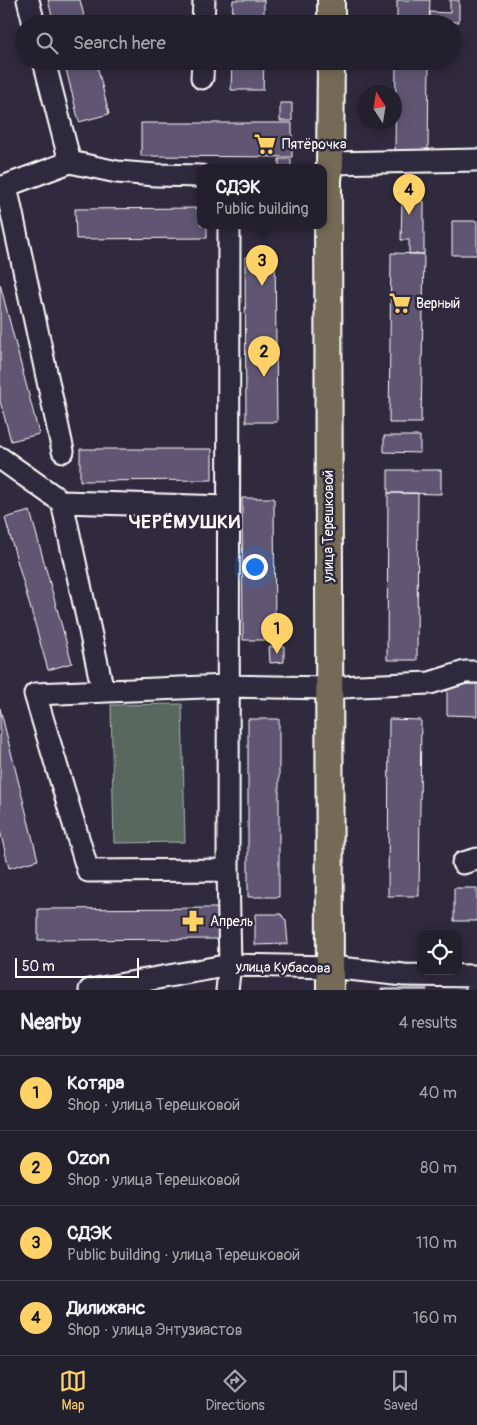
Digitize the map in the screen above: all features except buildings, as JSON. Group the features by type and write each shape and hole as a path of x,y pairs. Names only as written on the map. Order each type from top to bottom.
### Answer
{"main road":[{"path":"331,15 332,0"},
{"name":"улица Терешковой","path":"330,979 327,175 331,70"}],"street":[{"path":"28,0 32,15"},
{"path":"203,15 204,0"},
{"path":"46,70 70,162"},
{"path":"327,175 477,160"},
{"path":"63,451 3,187 70,162 117,172 197,176"},
{"path":"227,990 230,965 228,870 229,229"},
{"path":"0,458 62,502 228,507"},
{"path":"62,502 103,691"},
{"path":"228,870 88,871 35,694 228,686 328,688 430,683 465,672 477,672"},
{"name":"улица Кубасова","path":"90,990 230,965 330,979 404,975 477,976"},
{"path":"477,976 477,990"}],"green space":[{"path":"182,704 185,842 114,843 111,705"}],"place":[{"name":"Пятёрочка","path":"265,144"},
{"name":"Дилижанс","path":"409,215"},
{"name":"СДЭК","path":"262,286"},
{"name":"Верный","path":"400,303"},
{"name":"Ozon","path":"264,377"},
{"name":"Котяра","path":"277,654"},
{"name":"Апрель","path":"193,921"}],"district":[{"name":"ЧЕРЁМУШКИ","path":"185,521"}]}
